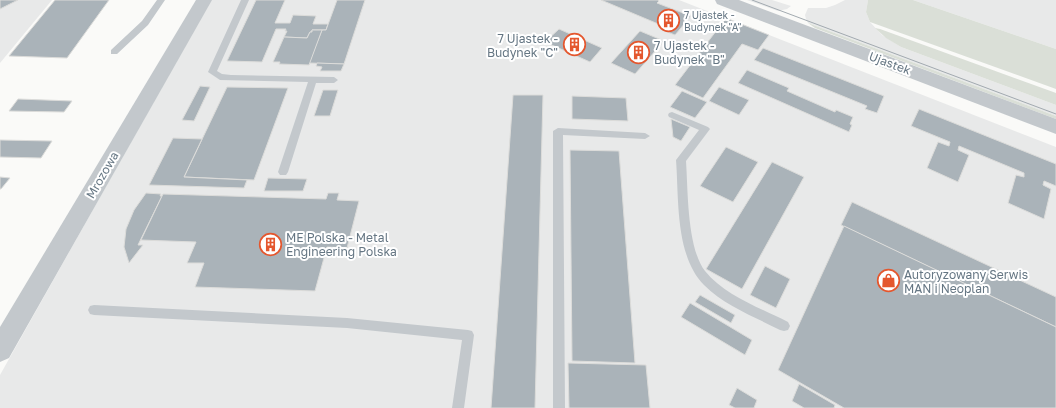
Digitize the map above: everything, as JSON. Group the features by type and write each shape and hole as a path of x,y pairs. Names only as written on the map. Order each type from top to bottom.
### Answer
{"street":[{"name":"Mrozowa","path":"0,350 204,0"},
{"name":"Ujastek","path":"725,0 1056,127"}],"lane":[{"path":"114,52 145,23 161,0"},
{"path":"245,0 212,72 220,77 231,78 334,80"},
{"path":"283,172 313,80"},
{"path":"672,115 705,128 681,160 688,244 693,259 701,274 719,290 729,297 784,326"},
{"path":"559,408 558,131 645,136"},
{"path":"94,310 347,324 468,335 458,408"}],"shaded area":[{"path":"0,0 52,0 0,63"},
{"path":"211,0 679,0 1056,147 1056,408 0,408 0,375"},
{"path":"747,0 772,0 791,6 787,9 778,11"},
{"path":"845,0 868,0 866,12 870,22 882,35 901,47 1056,105 1056,116 808,23 805,15 808,8 826,8"},
{"path":"868,0 913,0 1056,49 1056,89 870,22 866,12"},
{"path":"913,0 1056,0 1056,49"},
{"path":"808,23 1056,116 1056,119 815,28"},
{"path":"875,28 1056,93 1056,105 901,47 886,38"}],"building":[{"path":"0,0 18,0 0,9"},
{"path":"55,0 109,0 67,58 9,56"},
{"path":"256,0 285,0 275,23 290,23 293,15 316,16 313,24 328,24 326,30 312,30 307,38 284,37 287,31 285,31 286,29 276,29 262,62 227,61"},
{"path":"337,0 365,0 344,64 309,63 322,30 326,30"},
{"name":"7 Ujastek - Budynek \"A\"","path":"601,0 658,0 659,1 657,3 691,16 675,35 660,29 663,26"},
{"path":"726,18 769,35 758,50 742,44 703,98 675,85"},
{"name":"7 Ujastek - Budynek \"C\"","path":"559,29 602,48 590,62 545,42"},
{"path":"312,30 322,30 309,65 279,64 280,62 273,62 284,37 307,38"},
{"name":"7 Ujastek - Budynek \"B\"","path":"640,31 664,41 635,74 611,63"},
{"path":"515,33 525,38 518,44 508,39"},
{"path":"763,48 884,96 877,113 865,109 867,106 754,60"},
{"path":"317,63 344,64 341,71 320,71 322,67 316,66"},
{"path":"747,70 789,88 787,91 835,112 836,110 853,117 849,132 738,83"},
{"path":"200,86 210,87 194,121 182,120"},
{"path":"227,87 288,88 254,180 184,177"},
{"path":"719,87 749,100 739,115 709,101"},
{"path":"323,90 338,90 330,116 314,116"},
{"path":"682,91 707,102 695,118 670,107"},
{"path":"513,95 543,95 535,408 491,408"},
{"path":"572,96 626,98 628,121 572,119"},
{"path":"18,99 72,101 64,112 9,111"},
{"path":"919,109 1056,164 1056,186 1044,181 1043,185 1051,189 1044,219 1008,203 1016,175 1024,177 1024,173 959,146 958,150 969,155 958,182 927,168 938,142 949,146 950,142 911,126"},
{"path":"671,119 690,127 681,141 673,137"},
{"path":"173,138 202,139 184,177 247,180 244,188 149,185"},
{"path":"0,140 52,141 41,158 0,157"},
{"path":"726,147 758,162 733,202 700,186"},
{"path":"570,150 619,151 635,363 572,361"},
{"path":"772,162 804,177 742,289 706,269"},
{"path":"0,177 10,178 1,189 0,189"},
{"path":"268,178 307,179 303,191 264,191"},
{"path":"146,193 161,194 160,196 162,196 138,245 143,245 129,263 124,247 126,229 134,210"},
{"name":"ME Polska - Metal Engineering Polska","path":"328,193 339,193 337,200 359,201 347,248 327,247 315,291 195,287 204,263 187,263 196,242 141,240 163,194 326,199"},
{"path":"852,202 1056,297 1056,327 841,225"},
{"name":"Autoryzowany Serwis MAN i Neoplan","path":"844,226 1056,327 1056,408 844,408 778,370"},
{"path":"765,266 790,279 776,308 750,295"},
{"path":"700,295 735,315 731,323 695,302"},
{"path":"690,303 752,340 745,355 681,317"},
{"path":"568,363 646,365 650,408 569,408"},
{"path":"799,384 835,405 834,408 804,408 792,401"},
{"path":"737,388 757,400 754,408 735,408 729,405"}],"tram line":[{"path":"752,0 1056,114"}],"place":[{"name":"7 Ujastek - Budynek \"A\"","path":"669,21"},
{"name":"7 Ujastek - Budynek \"C\"","path":"574,45"},
{"name":"7 Ujastek - Budynek \"B\"","path":"638,52"},
{"name":"ME Polska - Metal Engineering Polska","path":"271,244"},
{"name":"Autoryzowany Serwis MAN i Neoplan","path":"889,281"}]}
